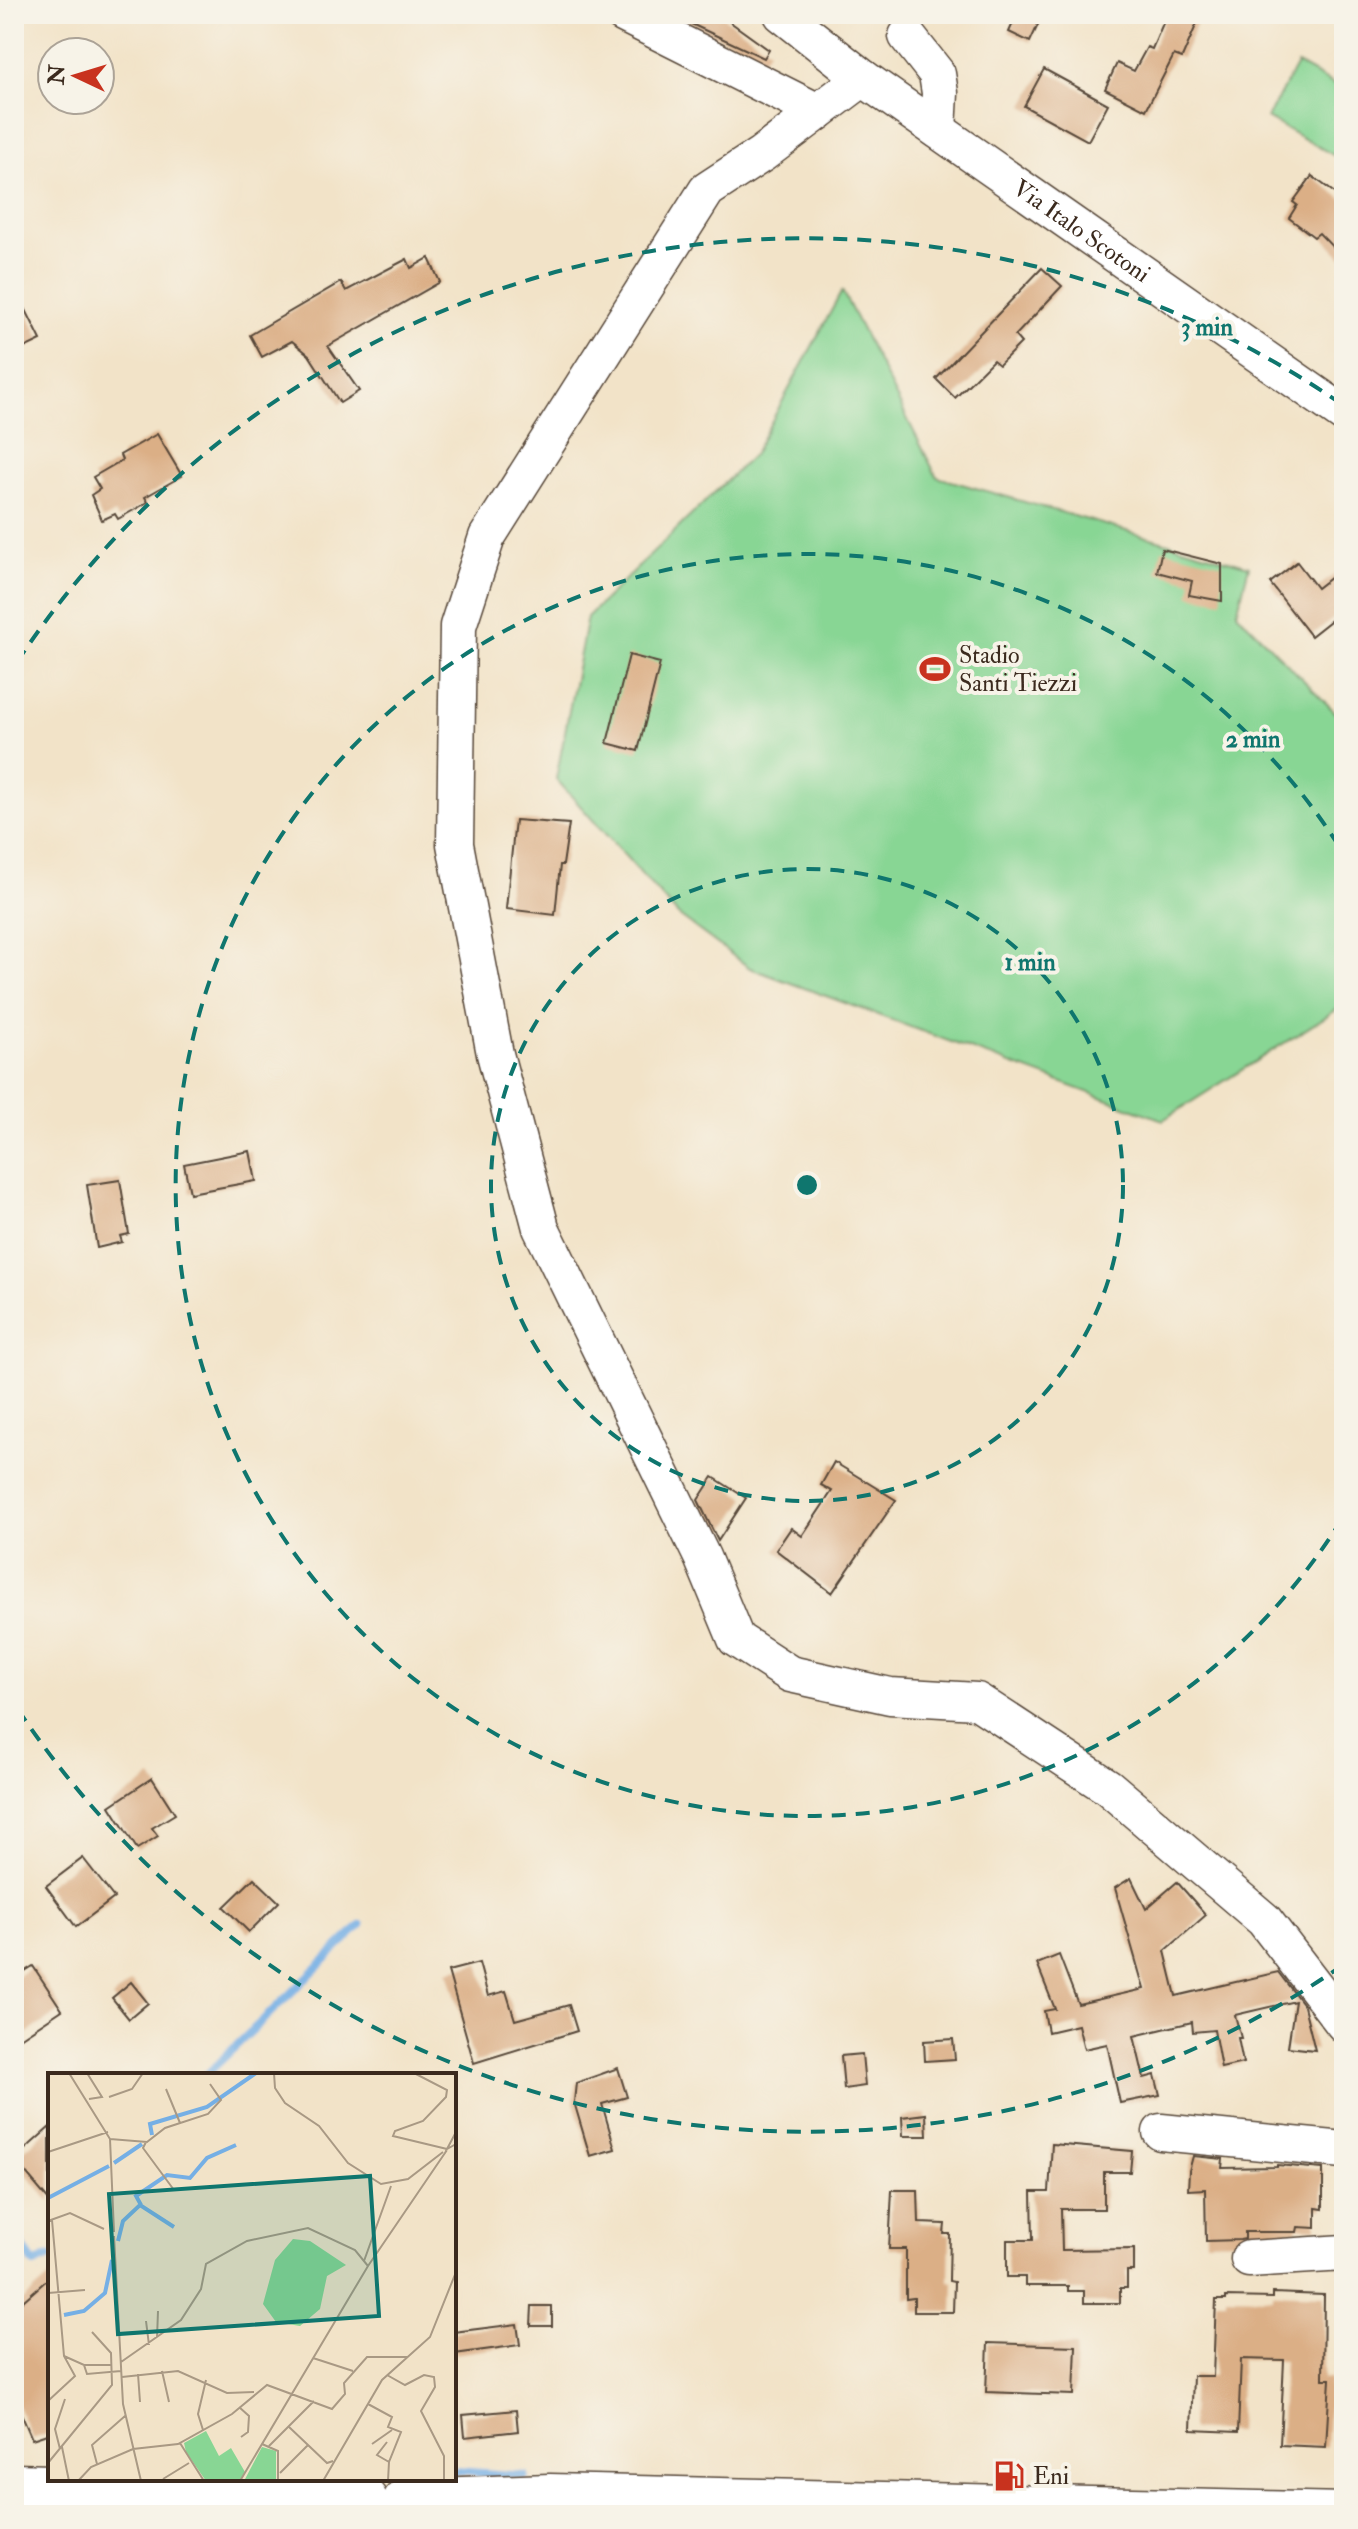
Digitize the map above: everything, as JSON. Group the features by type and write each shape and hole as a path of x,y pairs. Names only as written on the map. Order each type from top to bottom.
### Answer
{"main road":[{"path":"14,2486 124,2489 264,2507 535,2506 1344,2515"}],"street":[{"path":"623,14 818,112"},
{"name":"Via Italo Scotoni","path":"782,14 863,78 1344,414"},
{"path":"907,36 937,74 940,93 938,130"},
{"path":"863,78 762,154 707,190 487,537 458,626 455,844 495,1054 541,1228 702,1557 736,1639 790,1674 890,1696 977,1701 1108,1787 1264,1920 1344,2024"},
{"path":"1161,2132 1344,2150"},
{"path":"1249,2259 1344,2253"}],"green space":[{"path":"1297,64 1344,90 1344,161 1267,118"},
{"name":"Stadio Santi Tiezzi","path":"842,291 937,477 1249,566 1237,613 1344,721 1344,1005 1163,1120 750,968 678,915 556,779 587,617 754,454"}],"building":[{"path":"670,14 719,14 769,50 764,58"},
{"path":"1017,14 1043,14 1030,42 1009,32"},
{"path":"1167,14 1201,14 1182,58 1174,55 1146,110 1105,89 1117,63 1134,71 1147,47 1152,49"},
{"path":"1044,69 1108,104 1088,141 1024,106"},
{"path":"1312,176 1344,200 1344,259 1319,233 1314,237 1289,218 1297,205 1293,202"},
{"path":"429,258 440,282 328,346 359,391 340,403 309,355 292,341 262,357 250,335 341,282 346,291 407,259 411,268"},
{"path":"1042,268 1062,286 1015,336 1021,343 999,365 993,360 955,398 936,379"},
{"path":"14,286 41,340 14,353"},
{"path":"157,434 182,476 145,497 148,502 118,519 115,514 102,520 91,495 100,489 93,477 122,460 120,455"},
{"path":"1162,549 1222,564 1222,601 1189,595 1192,581 1157,572"},
{"path":"1297,562 1317,588 1335,574 1344,586 1344,610 1311,636 1270,583"},
{"path":"629,655 660,663 638,751 607,743"},
{"path":"515,820 569,824 563,865 560,865 555,915 506,909"},
{"path":"250,1151 256,1181 190,1193 184,1164"},
{"path":"120,1180 129,1234 120,1236 122,1242 97,1248 87,1185"},
{"path":"834,1462 896,1500 832,1593 776,1550 791,1528 802,1536 832,1491 821,1485"},
{"path":"713,1477 746,1498 718,1541 698,1500"},
{"path":"152,1778 175,1814 152,1828 158,1836 137,1849 110,1806"},
{"path":"83,1858 114,1898 76,1927 46,1886"},
{"path":"254,1878 279,1902 249,1932 224,1907"},
{"path":"1131,1878 1146,1909 1177,1882 1206,1915 1165,1951 1176,1996 1278,1972 1304,2006 1315,2050 1288,2047 1295,2001 1235,2015 1243,2063 1221,2068 1214,2030 1193,2032 1192,2022 1134,2036 1144,2078 1155,2075 1160,2095 1120,2103 1107,2044 1084,2049 1078,2025 1048,2032 1044,2011 1055,2009 1037,1964 1059,1955 1078,2004 1144,1989 1115,1888"},
{"path":"479,1963 488,1996 506,1991 515,2020 569,2005 577,2031 474,2063 448,1971"},
{"path":"33,1966 62,2010 14,2042 14,1978"},
{"path":"131,1982 148,2003 129,2019 112,1998"},
{"path":"953,2039 955,2059 925,2061 924,2041"},
{"path":"862,2054 865,2086 844,2089 841,2056"},
{"path":"618,2068 627,2097 602,2104 615,2149 590,2156 574,2102 576,2083"},
{"path":"926,2114 927,2136 903,2136 902,2117"},
{"path":"48,2129 48,2200 14,2159"},
{"path":"1052,2144 1132,2151 1130,2172 1104,2172 1104,2209 1061,2209 1062,2250 1134,2249 1134,2271 1127,2271 1127,2288 1120,2288 1120,2303 1084,2303 1084,2291 1068,2291 1068,2286 1025,2286 1025,2277 1007,2277 1007,2240 1033,2240 1032,2192 1049,2192"},
{"path":"1193,2156 1223,2159 1222,2168 1277,2165 1323,2169 1323,2209 1316,2208 1316,2228 1298,2227 1297,2232 1245,2232 1245,2239 1206,2241 1205,2189 1188,2190"},
{"path":"892,2190 918,2190 919,2223 945,2224 944,2234 950,2234 949,2281 954,2282 953,2312 914,2312 914,2298 906,2299 906,2249 889,2249"},
{"path":"48,2279 48,2434 32,2439 14,2397 14,2309"},
{"path":"1273,2293 1324,2295 1323,2379 1330,2379 1326,2447 1280,2445 1284,2360 1241,2359 1238,2432 1191,2430 1193,2376 1213,2376 1216,2300 1226,2300 1226,2297 1273,2298"},
{"path":"532,2306 552,2306 552,2326 531,2326"},
{"path":"517,2324 520,2345 456,2354 456,2332"},
{"path":"988,2343 1076,2346 1074,2395 986,2392"},
{"path":"516,2410 518,2431 465,2437 463,2415"}],"waterway":[{"path":"208,2073 361,1925"},
{"path":"14,2233 34,2264 48,2258"},
{"path":"456,2471 525,2476"}],"place":[{"name":"Stadio Santi Tiezzi","path":"935,669"},
{"name":"Eni","path":"1009,2476"}]}
